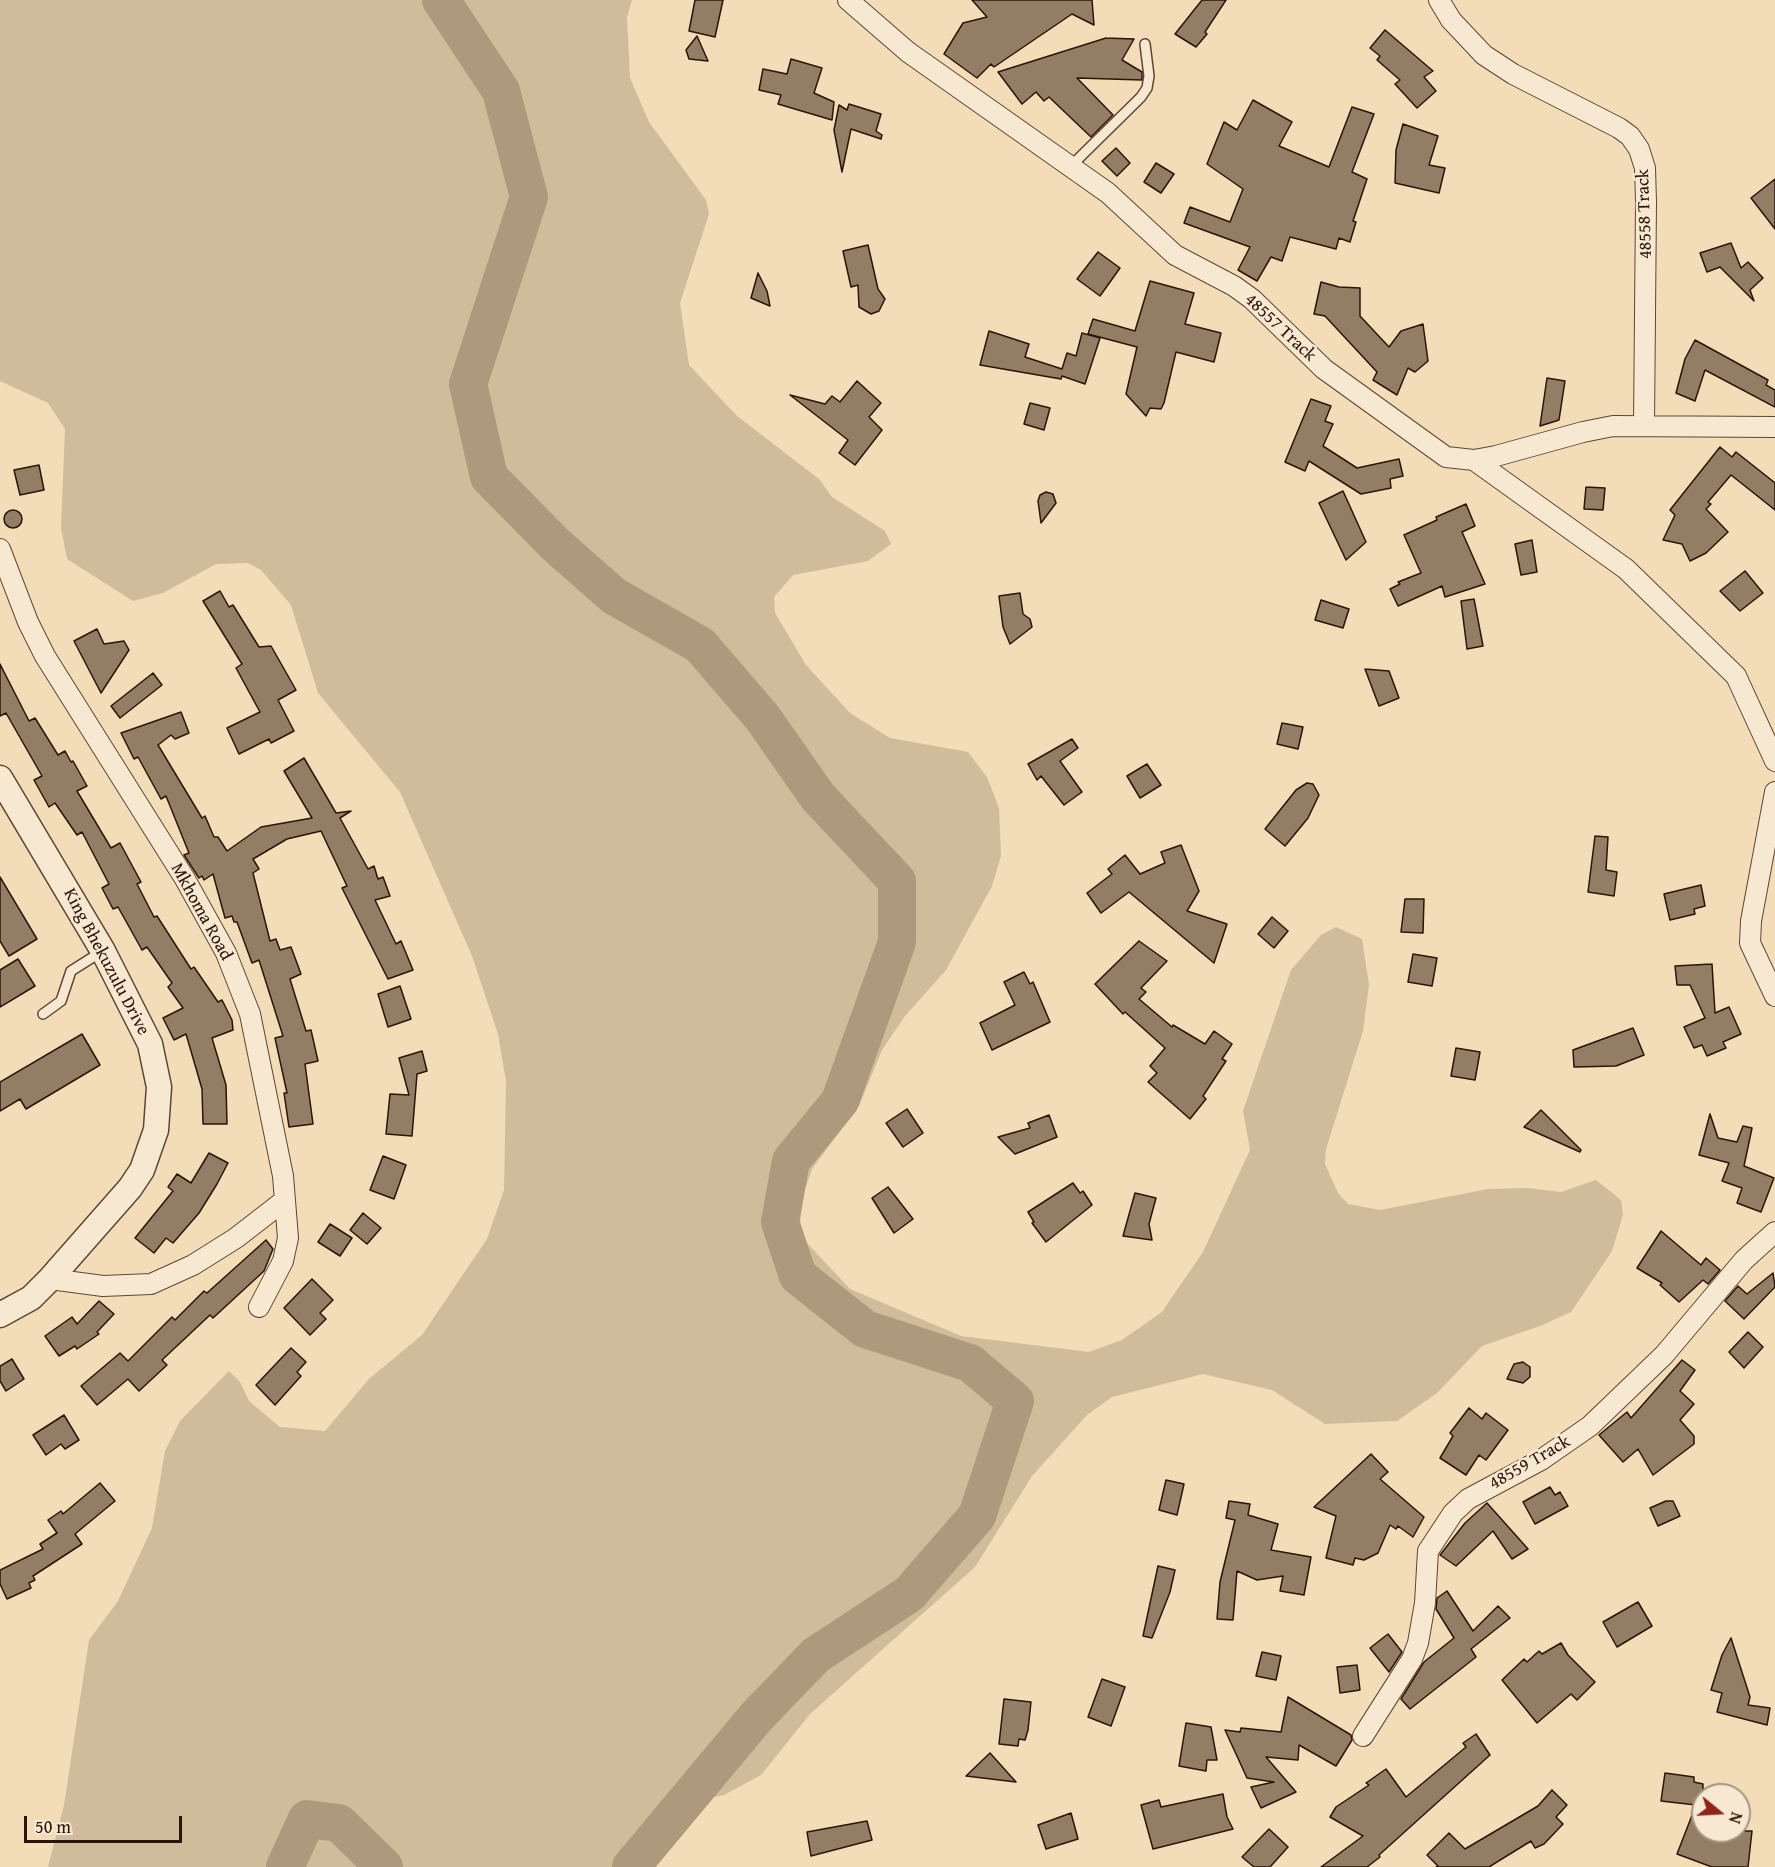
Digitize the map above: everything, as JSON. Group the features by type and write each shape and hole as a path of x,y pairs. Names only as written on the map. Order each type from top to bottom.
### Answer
{"street":[{"name":"48557 Track","path":"848,0 908,52 1108,193 1175,255 1234,286 1252,299 1324,369 1436,451 1458,460 1474,460 1613,426 1775,427"},
{"name":"48558 Track","path":"1439,0 1451,20 1484,55 1514,74 1619,128 1630,136 1640,149 1645,168 1646,202 1644,426"},
{"path":"1474,460 1626,569 1736,676 1775,761"},
{"name":"Mkhoma Road","path":"0,549 28,622 45,656 185,879 226,953 247,1005 257,1041 285,1200 288,1238 283,1261 259,1307"},
{"name":"King Bhekuzulu Drive","path":"0,778 103,951 150,1044 159,1087 156,1130 142,1170 130,1188 50,1280 31,1298 0,1315"},
{"path":"1775,792 1751,921 1750,943 1775,996"},
{"path":"50,1280 103,1286 152,1284 193,1265 236,1238 285,1200"},
{"name":"48559 Track","path":"1363,1736 1412,1659 1418,1643 1425,1603 1428,1551 1453,1513 1468,1499 1541,1460 1590,1426 1664,1355 1744,1260 1775,1232"}],"lane":[{"path":"1070,167 1141,97 1147,88 1149,76 1145,44"},
{"path":"43,1014 61,1001 71,971 103,951"}],"shaded area":[{"path":"0,0 632,0 627,17 630,78 649,122 706,200 709,214 680,303 689,365 737,416 819,479 832,497 885,531 891,544 868,561 793,575 774,597 775,613 806,665 850,713 890,738 968,752 987,777 999,808 1001,856 992,886 946,970 905,1016 882,1050 859,1106 812,1169 802,1198 800,1227 806,1242 850,1289 961,1336 1089,1352 1122,1340 1162,1312 1203,1252 1250,1150 1243,1111 1291,970 1321,935 1336,927 1362,939 1369,985 1363,1031 1326,1149 1325,1164 1338,1193 1348,1204 1380,1210 1488,1189 1527,1188 1561,1192 1596,1180 1621,1200 1623,1215 1612,1251 1571,1312 1540,1326 1482,1346 1437,1393 1397,1421 1325,1424 1272,1390 1203,1374 1112,1397 1087,1415 1032,1476 975,1567 810,1714 761,1775 724,1795 664,1808 638,1838 648,1867 48,1867 64,1805 89,1640 118,1601 152,1528 165,1451 180,1421 229,1371 240,1382 249,1401 280,1427 325,1431 369,1379 422,1335 487,1239 504,1190 506,1081 498,1034 472,956 400,792 318,693 291,605 261,570 248,563 216,564 163,593 133,601 67,559 61,528 65,429 48,403 0,381"}],"building":[{"path":"695,0 723,0 715,37 689,31"},
{"path":"972,0 1092,0 1094,25 1072,14 994,67 991,64 977,78 944,54 963,23 987,17"},
{"path":"1202,0 1226,0 1205,32 1207,34 1196,47 1175,34"},
{"path":"1385,30 1433,71 1424,77 1436,91 1417,108 1395,84 1400,80 1377,60 1380,56 1370,48"},
{"path":"697,36 708,61 689,59 686,50"},
{"path":"1106,38 1134,39 1122,60 1142,72 1142,80 1077,78 1113,115 1091,137 1049,97 1044,101 1036,92 1022,104 998,72"},
{"path":"791,59 822,68 814,93 834,102 832,120 778,104 781,95 759,90 763,69 787,74"},
{"path":"1253,100 1292,122 1279,146 1329,167 1352,107 1374,114 1352,172 1367,179 1353,221 1356,222 1350,242 1339,238 1336,249 1290,237 1282,261 1271,257 1257,281 1238,270 1250,247 1184,223 1190,207 1230,222 1243,189 1207,164 1224,122 1237,130"},
{"path":"849,104 881,114 876,131 882,135 881,139 851,129 842,172 834,130 839,105 847,110"},
{"path":"1403,124 1438,136 1429,165 1445,168 1439,193 1395,183 1396,150"},
{"path":"1116,148 1130,163 1117,176 1102,161"},
{"path":"1156,163 1174,174 1161,193 1144,182"},
{"path":"1775,179 1775,229 1751,198"},
{"path":"1731,243 1741,268 1748,262 1763,278 1750,290 1754,301 1720,267 1707,272 1700,253"},
{"path":"868,245 878,289 885,299 879,311 871,314 859,307 858,285 851,287 843,251"},
{"path":"1098,252 1120,268 1100,296 1077,279"},
{"path":"758,273 767,291 770,306 751,298"},
{"path":"1150,281 1194,293 1185,324 1221,333 1214,362 1176,352 1164,403 1161,409 1150,408 1146,416 1126,394 1137,347 1088,334 1093,319 1135,331"},
{"path":"1321,282 1339,287 1360,288 1360,316 1389,347 1401,331 1423,324 1428,361 1415,372 1408,368 1397,395 1373,380 1377,372 1325,316 1314,314"},
{"path":"989,331 1029,344 1025,357 1062,369 1067,353 1076,356 1082,333 1100,338 1085,384 1062,376 1061,379 980,365"},
{"path":"1695,340 1768,380 1766,385 1775,390 1775,407 1705,370 1695,401 1676,393 1685,359"},
{"path":"1547,378 1565,381 1559,420 1540,426"},
{"path":"857,381 881,403 869,417 882,430 855,465 839,453 848,440 790,395 825,404 832,396 840,402"},
{"path":"1311,399 1331,406 1325,421 1333,424 1323,446 1357,468 1399,459 1403,476 1390,479 1391,488 1361,494 1309,461 1305,471 1285,462"},
{"path":"1030,403 1050,408 1044,430 1024,424"},
{"path":"1720,447 1732,457 1736,452 1775,483 1775,510 1731,475 1708,502 1711,504 1706,509 1728,532 1706,553 1690,561 1682,544 1663,540 1675,515 1670,510"},
{"path":"39,465 44,490 20,495 14,470"},
{"path":"1586,487 1605,488 1603,510 1584,509"},
{"path":"1343,491 1366,542 1346,560 1319,503"},
{"path":"1046,492 1053,494 1056,503 1041,523 1038,501 1040,495"},
{"path":"1466,504 1475,526 1462,532 1485,584 1445,597 1442,586 1398,606 1390,589 1400,584 1398,582 1421,573 1404,535"},
{"path":"9,510 17,510 22,515 20,526 9,528 4,523 4,515"},
{"path":"1532,540 1537,572 1521,575 1515,544"},
{"path":"1745,571 1763,593 1740,611 1720,591"},
{"path":"220,591 229,607 233,605 259,647 271,646 296,690 278,700 294,731 271,743 269,739 239,754 227,728 260,712 236,668 242,664 203,601"},
{"path":"1020,593 1023,614 1030,619 1032,627 1010,644 1003,627 999,596"},
{"path":"1474,599 1483,646 1467,649 1461,601"},
{"path":"1321,600 1349,609 1343,628 1315,620"},
{"path":"97,629 104,644 124,641 129,650 101,693 74,641"},
{"path":"0,664 29,721 35,718 58,755 65,751 71,762 73,761 87,786 77,791 111,848 120,843 141,882 137,884 154,917 157,916 191,969 194,967 218,1002 222,1000 232,1020 233,1030 212,1038 226,1085 227,1124 203,1124 202,1089 186,1034 174,1040 163,1018 183,1008 168,987 172,983 147,947 142,950 118,907 113,909 102,888 109,884 82,832 77,835 55,803 49,807 34,780 42,776 6,713 0,716"},
{"path":"1365,669 1389,671 1399,698 1379,706"},
{"path":"153,673 162,685 120,718 111,706"},
{"path":"181,712 189,733 175,739 171,735 158,745 202,818 205,816 214,837 218,837 227,851 261,827 312,818 284,771 304,758 336,813 351,811 340,818 368,869 374,866 378,879 383,877 390,896 375,900 396,944 401,941 413,970 388,979 342,888 347,886 321,831 287,839 253,859 259,869 253,873 270,941 276,939 280,950 291,947 301,974 290,979 306,1031 311,1030 318,1061 305,1064 313,1124 289,1127 284,1093 287,1093 275,1038 283,1036 259,960 252,963 237,922 234,922 232,916 225,918 213,874 204,880 202,876 199,878 184,855 189,853 166,796 161,799 138,757 134,759 121,733"},
{"path":"1282,723 1303,727 1298,749 1277,744"},
{"path":"1072,739 1078,748 1060,761 1082,792 1064,805 1041,776 1037,780 1028,764"},
{"path":"1147,764 1161,785 1140,798 1127,776"},
{"path":"1307,783 1313,784 1319,795 1308,818 1285,846 1265,829 1296,790"},
{"path":"1595,836 1608,837 1606,870 1617,872 1614,896 1588,892"},
{"path":"1181,845 1199,891 1187,911 1227,924 1214,963 1129,892 1101,913 1087,893 1112,874 1108,869 1125,855 1140,874 1165,863 1161,852"},
{"path":"0,877 37,939 9,956 0,941"},
{"path":"1701,885 1705,906 1694,909 1695,914 1670,920 1664,894"},
{"path":"1405,899 1424,899 1423,933 1401,932"},
{"path":"1272,917 1288,931 1274,948 1258,934"},
{"path":"1139,941 1167,961 1141,988 1146,992 1139,999 1172,1027 1173,1025 1205,1044 1214,1031 1232,1044 1222,1059 1226,1061 1203,1096 1206,1099 1190,1119 1148,1082 1157,1073 1150,1066 1165,1048 1125,1012 1123,1014 1095,984"},
{"path":"1413,954 1437,958 1432,986 1408,982"},
{"path":"18,959 35,986 0,1007 0,970"},
{"path":"1712,964 1715,1013 1729,1007 1741,1034 1723,1042 1726,1048 1707,1056 1702,1045 1694,1048 1684,1027 1705,1018 1690,985 1677,985 1675,966"},
{"path":"1024,972 1030,984 1033,982 1050,1022 992,1050 980,1023 1015,1005 1004,982"},
{"path":"400,986 411,1019 388,1027 378,994"},
{"path":"1633,1028 1644,1055 1616,1066 1574,1067 1573,1050"},
{"path":"82,1034 100,1065 26,1109 20,1099 0,1111 0,1082"},
{"path":"1456,1048 1480,1052 1475,1080 1451,1076"},
{"path":"422,1051 427,1071 417,1074 412,1136 386,1134 390,1094 409,1095 399,1058"},
{"path":"907,1109 923,1133 903,1147 886,1123"},
{"path":"1541,1110 1581,1150 1580,1152 1524,1127"},
{"path":"1710,1114 1718,1138 1737,1142 1743,1126 1752,1128 1744,1166 1774,1178 1761,1212 1737,1203 1742,1188 1722,1181 1729,1163 1699,1155"},
{"path":"1049,1115 1057,1137 1015,1154 998,1137 1030,1128 1028,1123"},
{"path":"209,1153 228,1163 217,1184 199,1213 173,1243 166,1238 154,1253 135,1238 173,1191 168,1187 177,1174 191,1183"},
{"path":"383,1156 406,1165 394,1199 370,1190"},
{"path":"1073,1183 1080,1193 1083,1191 1092,1205 1046,1242 1032,1223 1034,1222 1028,1212"},
{"path":"888,1187 913,1219 894,1233 872,1198"},
{"path":"1135,1193 1156,1198 1149,1224 1152,1240 1123,1236"},
{"path":"363,1213 381,1228 367,1244 350,1230"},
{"path":"330,1224 352,1238 340,1256 318,1242"},
{"path":"1661,1231 1701,1265 1706,1258 1720,1270 1708,1284 1703,1280 1679,1302 1660,1285 1662,1283 1637,1268"},
{"path":"266,1240 273,1249 264,1271 213,1318 210,1315 162,1360 167,1365 139,1391 128,1379 97,1405 81,1386 120,1353 128,1361 172,1317 175,1320 204,1291 207,1293"},
{"path":"1773,1273 1775,1287 1744,1319 1725,1301 1738,1286 1747,1294"},
{"path":"312,1279 333,1300 320,1313 326,1319 310,1335 284,1308"},
{"path":"99,1301 114,1314 97,1332 99,1334 77,1349 75,1346 59,1356 45,1336 72,1317 77,1324"},
{"path":"1748,1332 1763,1347 1744,1368 1729,1352"},
{"path":"291,1348 306,1362 297,1372 301,1376 275,1405 256,1385"},
{"path":"12,1359 24,1379 6,1391 0,1381 0,1366"},
{"path":"1682,1360 1695,1370 1680,1391 1694,1404 1680,1420 1694,1436 1694,1444 1653,1475 1638,1449 1623,1462 1599,1435 1627,1412 1631,1418"},
{"path":"1523,1362 1530,1367 1530,1377 1523,1383 1507,1379 1514,1364"},
{"path":"1469,1408 1482,1419 1486,1413 1508,1430 1486,1460 1479,1455 1466,1475 1440,1458 1453,1436 1450,1433"},
{"path":"64,1415 79,1440 65,1449 61,1444 46,1455 33,1435"},
{"path":"1371,1454 1388,1472 1380,1479 1424,1517 1413,1537 1398,1526 1396,1529 1390,1525 1378,1553 1364,1560 1355,1558 1353,1565 1326,1558 1336,1516 1314,1507"},
{"path":"1166,1480 1184,1484 1177,1515 1159,1510"},
{"path":"100,1483 115,1501 75,1534 82,1544 33,1576 35,1580 29,1583 31,1588 7,1599 0,1584 0,1570 43,1549 40,1544 57,1533 48,1520 61,1511 63,1514"},
{"path":"1550,1487 1555,1495 1560,1492 1568,1506 1535,1524 1523,1502"},
{"path":"1229,1501 1250,1504 1248,1515 1278,1524 1271,1550 1311,1557 1304,1595 1280,1591 1283,1576 1257,1580 1237,1571 1233,1620 1217,1619 1220,1582 1235,1520 1226,1518"},
{"path":"1666,1501 1673,1501 1680,1516 1658,1526 1650,1508"},
{"path":"1487,1503 1528,1549 1512,1559 1493,1531 1456,1566 1440,1555 1465,1523"},
{"path":"1158,1566 1175,1570 1170,1592 1152,1638 1143,1636"},
{"path":"1447,1591 1473,1631 1498,1606 1510,1618 1471,1649 1476,1657 1410,1709 1401,1699 1424,1662 1454,1638 1436,1609 1437,1598"},
{"path":"1638,1602 1652,1626 1617,1647 1603,1622"},
{"path":"1388,1634 1402,1652 1389,1672 1370,1648"},
{"path":"1731,1638 1750,1697 1748,1705 1770,1708 1767,1725 1717,1712 1722,1693 1711,1690 1722,1655"},
{"path":"1561,1643 1568,1655 1595,1682 1577,1700 1571,1694 1537,1723 1502,1680 1524,1659 1527,1662 1539,1651 1542,1654"},
{"path":"1262,1652 1281,1656 1276,1680 1256,1676"},
{"path":"1357,1665 1360,1690 1340,1693 1337,1667"},
{"path":"1102,1679 1125,1687 1111,1726 1088,1717"},
{"path":"1288,1697 1351,1735 1352,1740 1336,1766 1299,1745 1298,1760 1266,1757 1296,1792 1261,1808 1251,1787 1274,1782 1247,1778 1225,1730 1240,1732 1241,1728 1281,1732"},
{"path":"1004,1699 1031,1702 1028,1730 1025,1740 1019,1739 1018,1746 999,1744"},
{"path":"1186,1723 1211,1727 1217,1760 1207,1760 1206,1771 1179,1766"},
{"path":"1476,1734 1490,1755 1379,1855 1380,1857 1367,1867 1321,1867 1363,1836 1330,1817 1336,1807 1369,1785 1366,1783 1386,1769 1406,1797 1466,1747 1463,1743"},
{"path":"990,1753 1016,1782 966,1776"},
{"path":"1665,1773 1694,1777 1694,1782 1698,1783 1691,1783 1691,1804 1661,1801"},
{"path":"1552,1790 1567,1805 1556,1817 1563,1824 1544,1844 1535,1848 1531,1841 1489,1867 1436,1867 1438,1866 1427,1855 1449,1833 1465,1849 1538,1806"},
{"path":"1223,1794 1227,1817 1233,1829 1153,1849 1141,1805 1159,1800 1161,1807"},
{"path":"1071,1813 1078,1839 1046,1849 1038,1825"},
{"path":"1691,1818 1691,1843 1751,1843 1748,1867 1712,1867 1677,1854"},
{"path":"867,1821 872,1840 811,1856 807,1832"},
{"path":"1269,1829 1288,1847 1270,1867 1254,1867 1242,1857"}],"waterway":[{"path":"441,0 501,91 529,197 468,384 489,477 556,545 614,596 700,645 762,717 818,797 897,881 897,942 840,1101 791,1161 780,1222 798,1276 865,1329 970,1363 1015,1401 977,1516 909,1594 816,1655 757,1716 631,1867"},
{"path":"285,1867 307,1819 339,1823 384,1867"}]}
